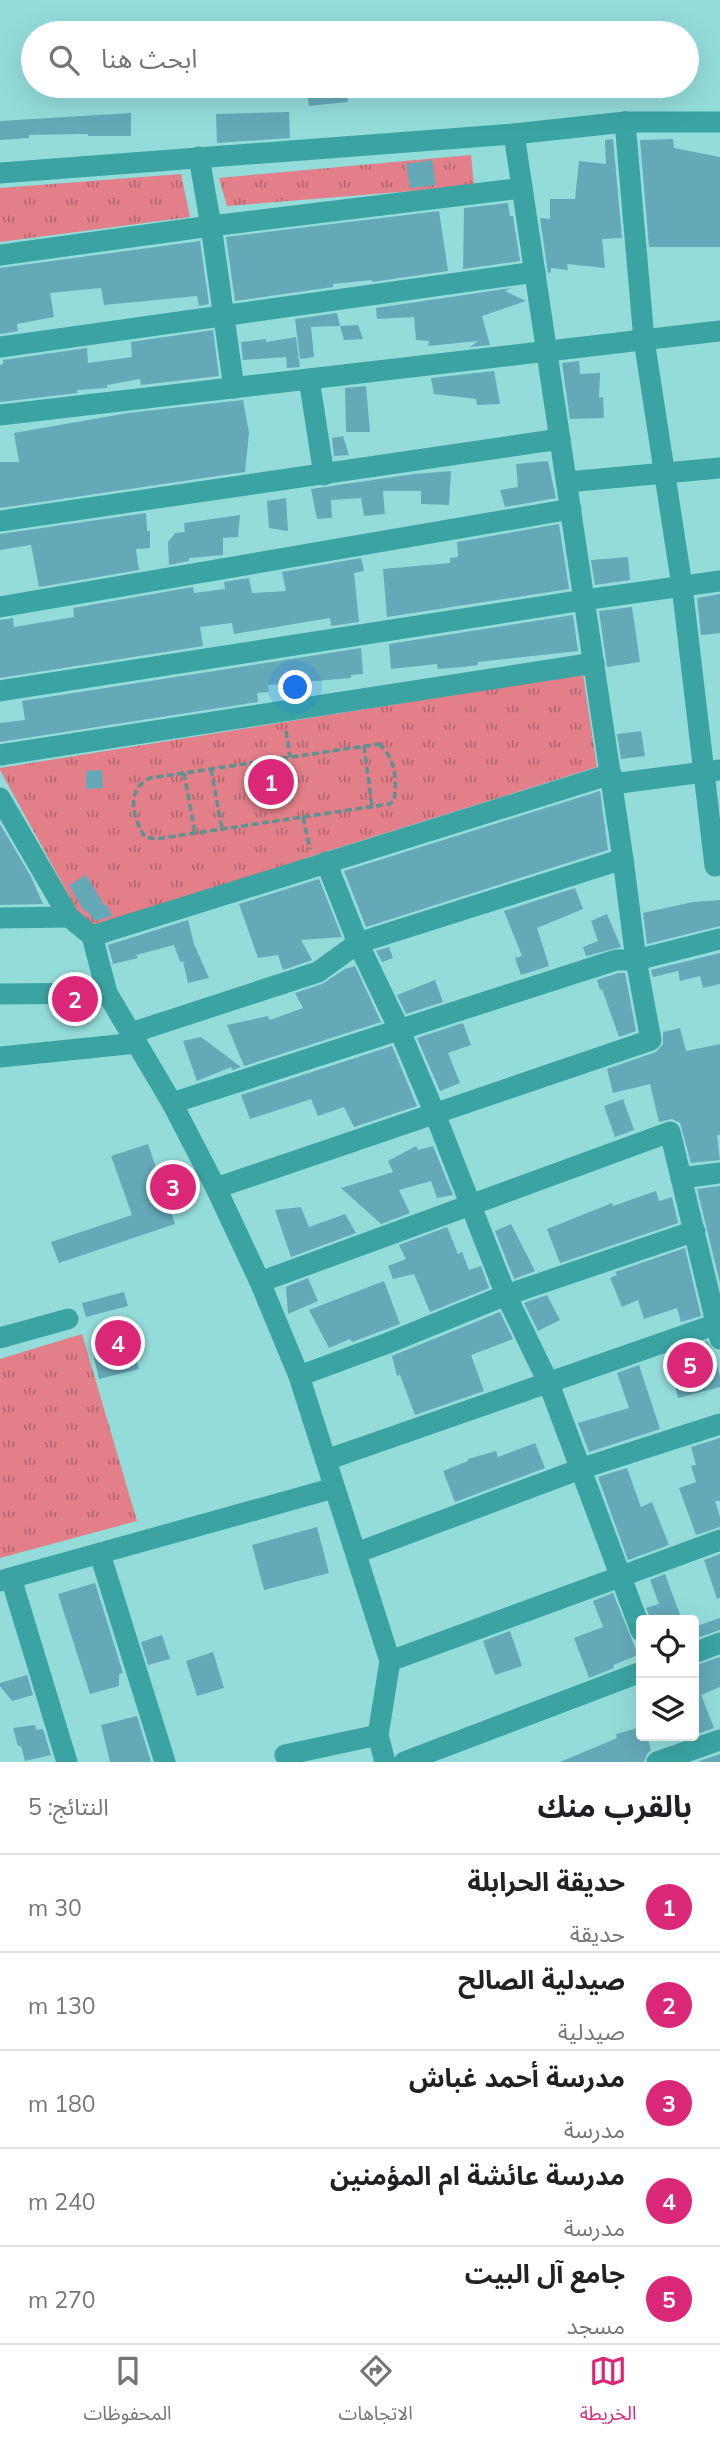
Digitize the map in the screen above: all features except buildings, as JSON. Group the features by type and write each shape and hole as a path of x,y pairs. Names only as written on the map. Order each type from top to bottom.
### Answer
{"street":[{"path":"0,173 514,134 625,122 719,127"},
{"path":"625,122 644,340 712,771 715,866"},
{"path":"216,1188 651,1040 636,960 624,859 514,134"},
{"path":"199,157 234,388"},
{"path":"0,255 522,188"},
{"path":"0,347 535,272"},
{"path":"0,415 720,331"},
{"path":"309,379 324,475"},
{"path":"0,521 560,439"},
{"path":"567,482 720,468"},
{"path":"0,607 571,509"},
{"path":"0,691 720,581"},
{"path":"0,755 594,663"},
{"path":"92,936 320,864 612,779 712,771"},
{"path":"0,798 69,917 92,936 107,993 172,1103 216,1188 260,1282 299,1376 390,1661 378,1735 385,1762"},
{"path":"0,836 22,836"},
{"path":"0,1057 134,1038 318,972 358,943 624,859"},
{"path":"320,864 400,1031 506,1294 549,1384 583,1468 636,1618"},
{"path":"0,918 69,917"},
{"path":"172,1103 616,961 636,960 720,939"},
{"path":"0,994 107,993"},
{"path":"260,1282 670,1132 695,1231 711,1260 719,1332 549,1384 326,1460"},
{"path":"681,1178 720,1173"},
{"path":"299,1376 506,1294 695,1231"},
{"path":"0,1338 68,1319"},
{"path":"356,1553 583,1468 720,1424"},
{"path":"67,1762 5,1580 334,1488"},
{"path":"390,1661 720,1541"},
{"path":"100,1553 165,1762"},
{"path":"699,1651 720,1643"},
{"path":"404,1762 636,1674"},
{"path":"285,1755 378,1735"},
{"path":"657,1762 720,1740"}],"path":[{"path":"283,711 290,757"},
{"path":"379,744 388,752 394,768 394,801 156,839 145,837 137,825 133,795 141,782 150,778 290,757 379,744"},
{"path":"364,746 372,806"},
{"path":"211,769 222,829"},
{"path":"184,773 195,833"},
{"path":"303,817 320,864"}],"green space":[{"path":"471,155 474,186 227,206 219,178"},
{"path":"181,174 190,217 0,242 0,188"},
{"path":"583,674 597,767 312,856 91,936 0,770 0,768"},
{"path":"82,1334 137,1521 0,1558 0,1359"}],"place":[{"name":"حديقة الحرابلة","path":"271,782"},
{"name":"صيدلية الصالح","path":"75,999"},
{"name":"مدرسة أحمد غباش","path":"173,1187"},
{"name":"مدرسة عائشة ام المؤمنين","path":"118,1343"},
{"name":"جامع آل البيت","path":"690,1365"}]}
